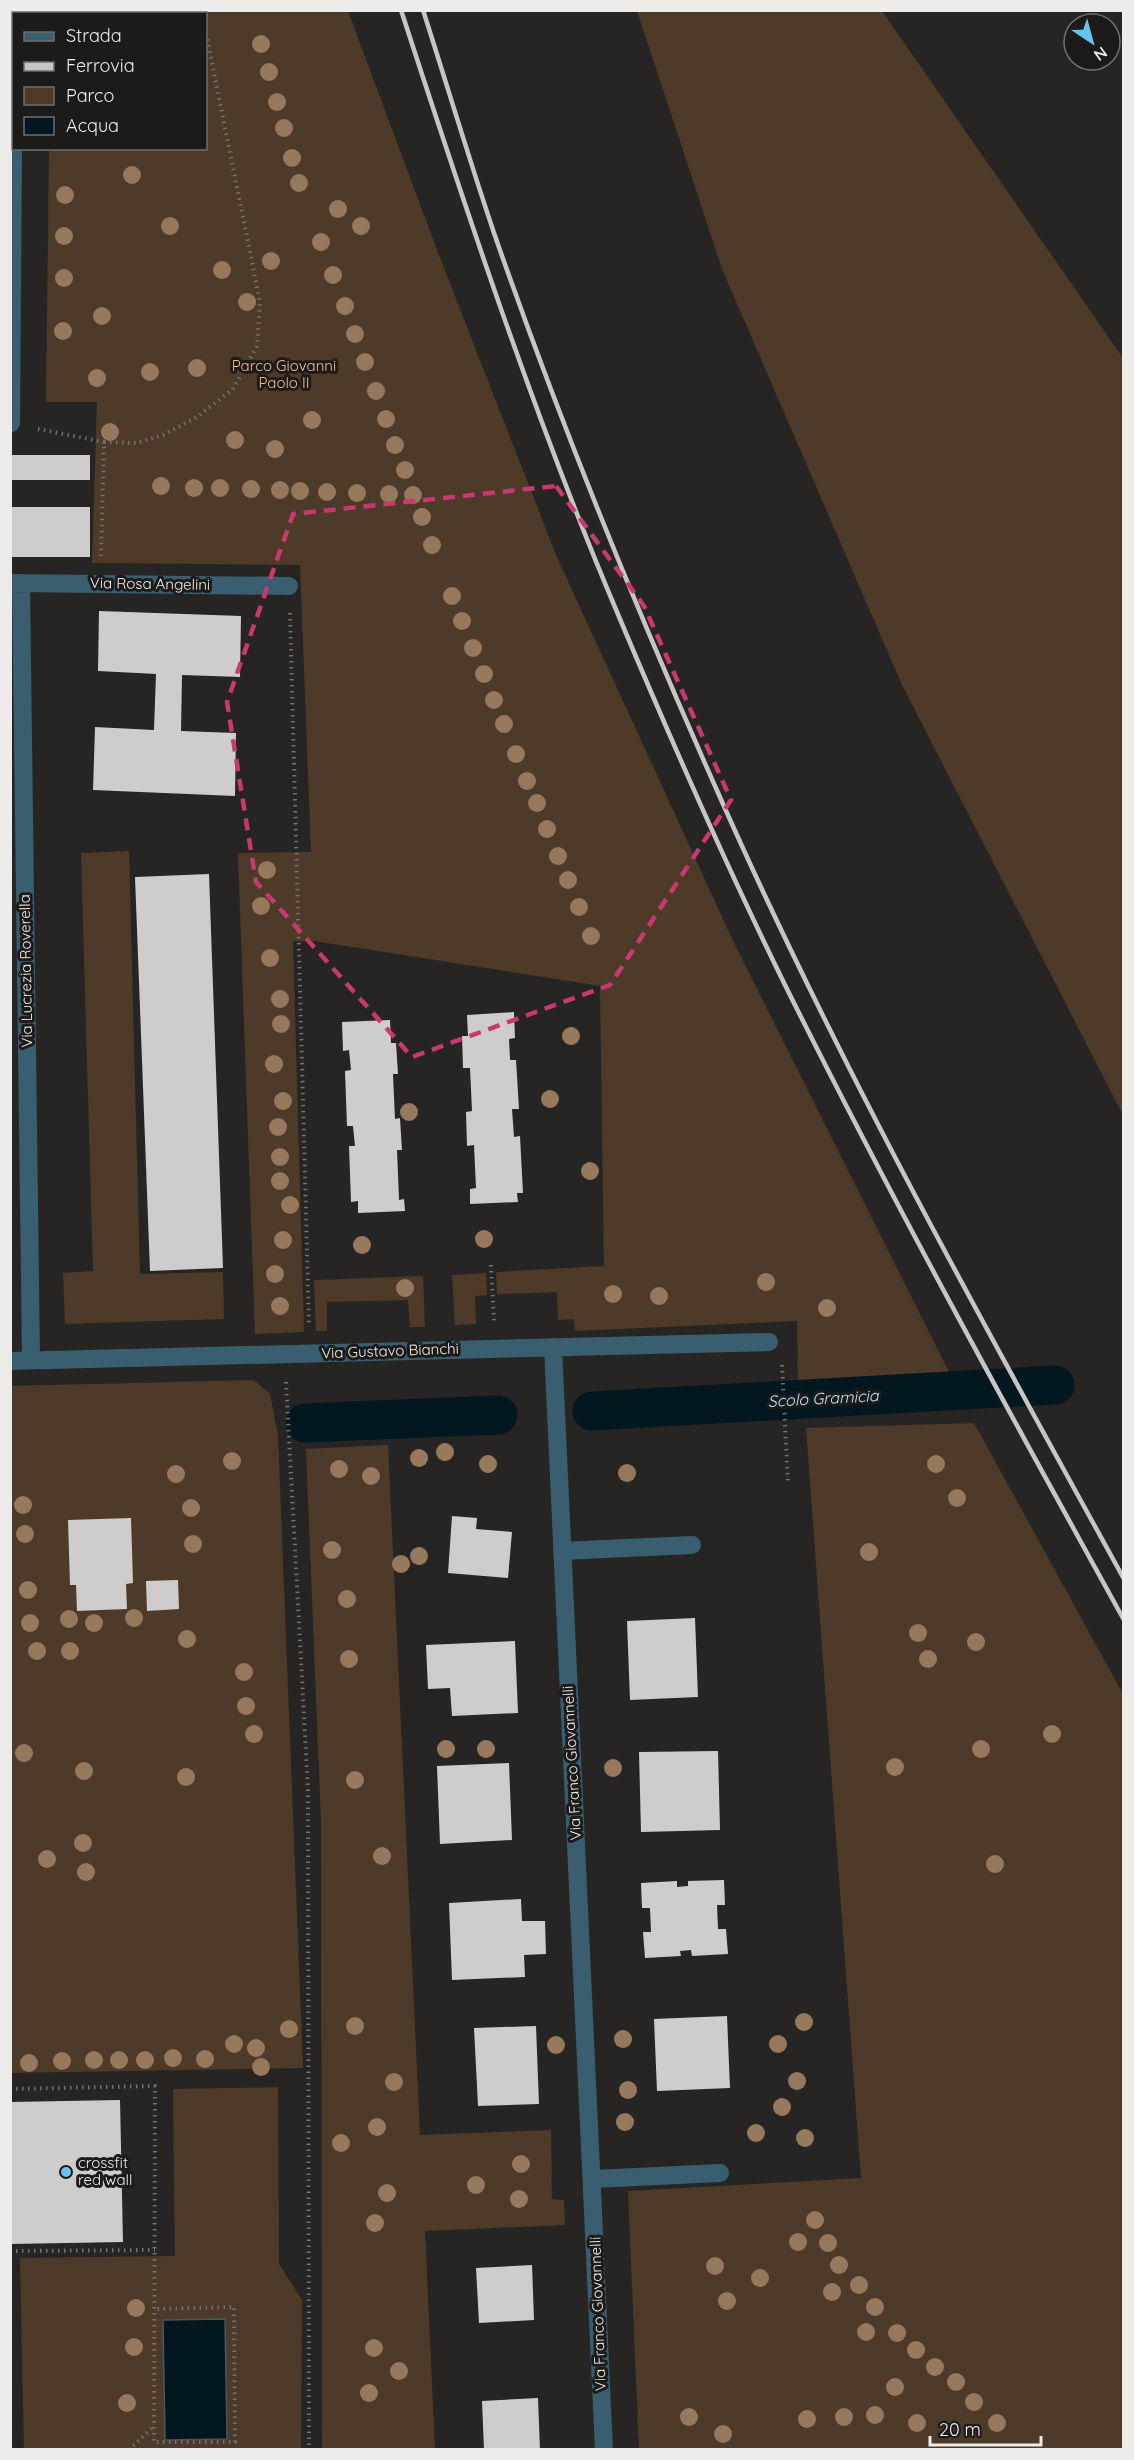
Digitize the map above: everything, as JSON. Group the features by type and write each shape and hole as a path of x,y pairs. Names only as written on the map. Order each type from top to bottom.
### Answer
{"street":[{"path":"11,423 12,26"},
{"name":"Via Rosa Angelini","path":"16,583 289,586"},
{"name":"Via Lucrezia Roverella","path":"16,583 19,1109 31,1360"},
{"name":"Via Gustavo Bianchi","path":"10,1360 769,1342"},
{"name":"Via Franco Giovannelli","path":"553,1347 593,2179 603,2450"},
{"path":"562,1551 692,1545"},
{"path":"593,2179 720,2173"}],"path":[{"path":"11,423 104,442 136,443 163,435 197,417 233,389 257,346 260,302 207,38"},
{"path":"100,584 104,442"},
{"path":"289,586 310,1353"},
{"path":"491,1265 495,1348"},
{"path":"285,1354 308,1790 309,2450"},
{"path":"782,1363 788,1484"},
{"path":"10,2089 155,2086 154,2442 235,2442 234,2307 155,2309"},
{"path":"10,2251 155,2250"},
{"path":"129,2450 154,2426"}],"highlighted area":[{"path":"556,486 644,606 731,800 610,985 412,1057 256,882 227,702 293,514"}],"green space":[{"name":"Parco Giovanni Paolo II","path":"348,11 437,250 556,555 734,943 951,1376 798,1380 797,1321 575,1331 574,1319 558,1320 557,1292 497,1294 496,1272 604,1266 600,986 314,941 293,941 304,1332 255,1334 238,853 311,852 300,565 92,563 97,402 46,402 49,150 207,150 207,12 51,12"},
{"path":"637,11 882,11 1123,358 1123,1115 902,685 722,269"},
{"path":"129,851 140,1274 223,1272 224,1319 65,1324 63,1273 93,1271 81,853"},
{"path":"486,1273 487,1295 475,1296 476,1324 455,1325 452,1275"},
{"path":"423,1276 425,1327 410,1327 408,1300 327,1302 327,1331 316,1331 314,1280"},
{"path":"254,1380 270,1394 278,1435 303,2068 11,2073 10,1386"},
{"path":"974,1423 1123,1694 1123,2449 639,2449 628,2191 861,2178 806,1428"},
{"path":"388,1445 420,2135 551,2130 552,2199 564,2200 565,2225 425,2231 435,2449 322,2449 321,1821 306,1449"},
{"path":"278,2087 279,2264 302,2300 301,2449 24,2449 20,2258 175,2256 173,2089"}],"water":[{"path":"225,2319 227,2439 165,2440 163,2320"}],"building":[{"path":"10,455 90,455 90,480 10,480"},
{"path":"10,507 90,507 90,557 10,557"},
{"path":"99,611 241,616 240,677 182,675 181,731 236,733 235,796 93,790 95,727 154,730 156,674 98,671"},
{"path":"209,874 223,1268 150,1271 135,877"},
{"path":"514,1012 515,1038 509,1039 510,1060 516,1060 519,1109 512,1109 514,1137 520,1136 523,1193 517,1193 518,1202 470,1204 470,1189 476,1188 474,1145 467,1146 466,1112 472,1111 470,1068 463,1068 462,1036 468,1036 467,1015"},
{"path":"390,1020 391,1043 396,1043 398,1074 393,1074 395,1119 400,1118 402,1150 397,1150 399,1200 404,1199 405,1211 358,1213 358,1201 351,1202 349,1146 355,1146 353,1126 347,1126 345,1071 351,1070 349,1050 343,1051 342,1022"},
{"path":"452,1516 477,1518 476,1529 512,1532 508,1578 448,1573"},
{"path":"131,1518 133,1583 126,1584 127,1609 77,1611 76,1585 70,1585 68,1520"},
{"path":"178,1580 179,1609 147,1611 146,1581"},
{"path":"695,1618 698,1697 630,1700 627,1621"},
{"path":"515,1641 518,1713 452,1716 450,1688 428,1689 426,1645"},
{"path":"718,1751 720,1830 641,1832 639,1752"},
{"path":"509,1763 512,1840 440,1844 437,1766"},
{"path":"724,1880 725,1905 717,1905 718,1929 726,1929 728,1954 692,1956 691,1950 680,1951 681,1956 645,1958 643,1932 651,1932 650,1908 642,1908 641,1883 677,1881 677,1887 688,1886 688,1881"},
{"path":"521,1899 522,1921 545,1921 546,1954 524,1955 525,1977 452,1980 449,1903"},
{"path":"727,2016 730,2088 657,2091 654,2019"},
{"path":"536,2026 539,2104 478,2106 474,2028"},
{"name":"crossfit red wall","path":"120,2100 123,2242 10,2244 10,2102"},
{"path":"532,2265 534,2320 479,2323 476,2268"},
{"path":"538,2398 540,2450 484,2450 482,2401"}],"waterway":[{"name":"Scolo Gramicia","path":"592,1411 1055,1385"},
{"name":"Scolo Gramicia","path":"305,1423 498,1415"}],"railway":[{"path":"401,10 476,238 558,464 617,612 698,800 785,985 867,1145 1124,1620"},
{"path":"423,10 494,233 545,375 629,586 719,795 862,1093 965,1288 1124,1579"}],"place":[{"name":"crossfit red wall","path":"66,2172"}]}
